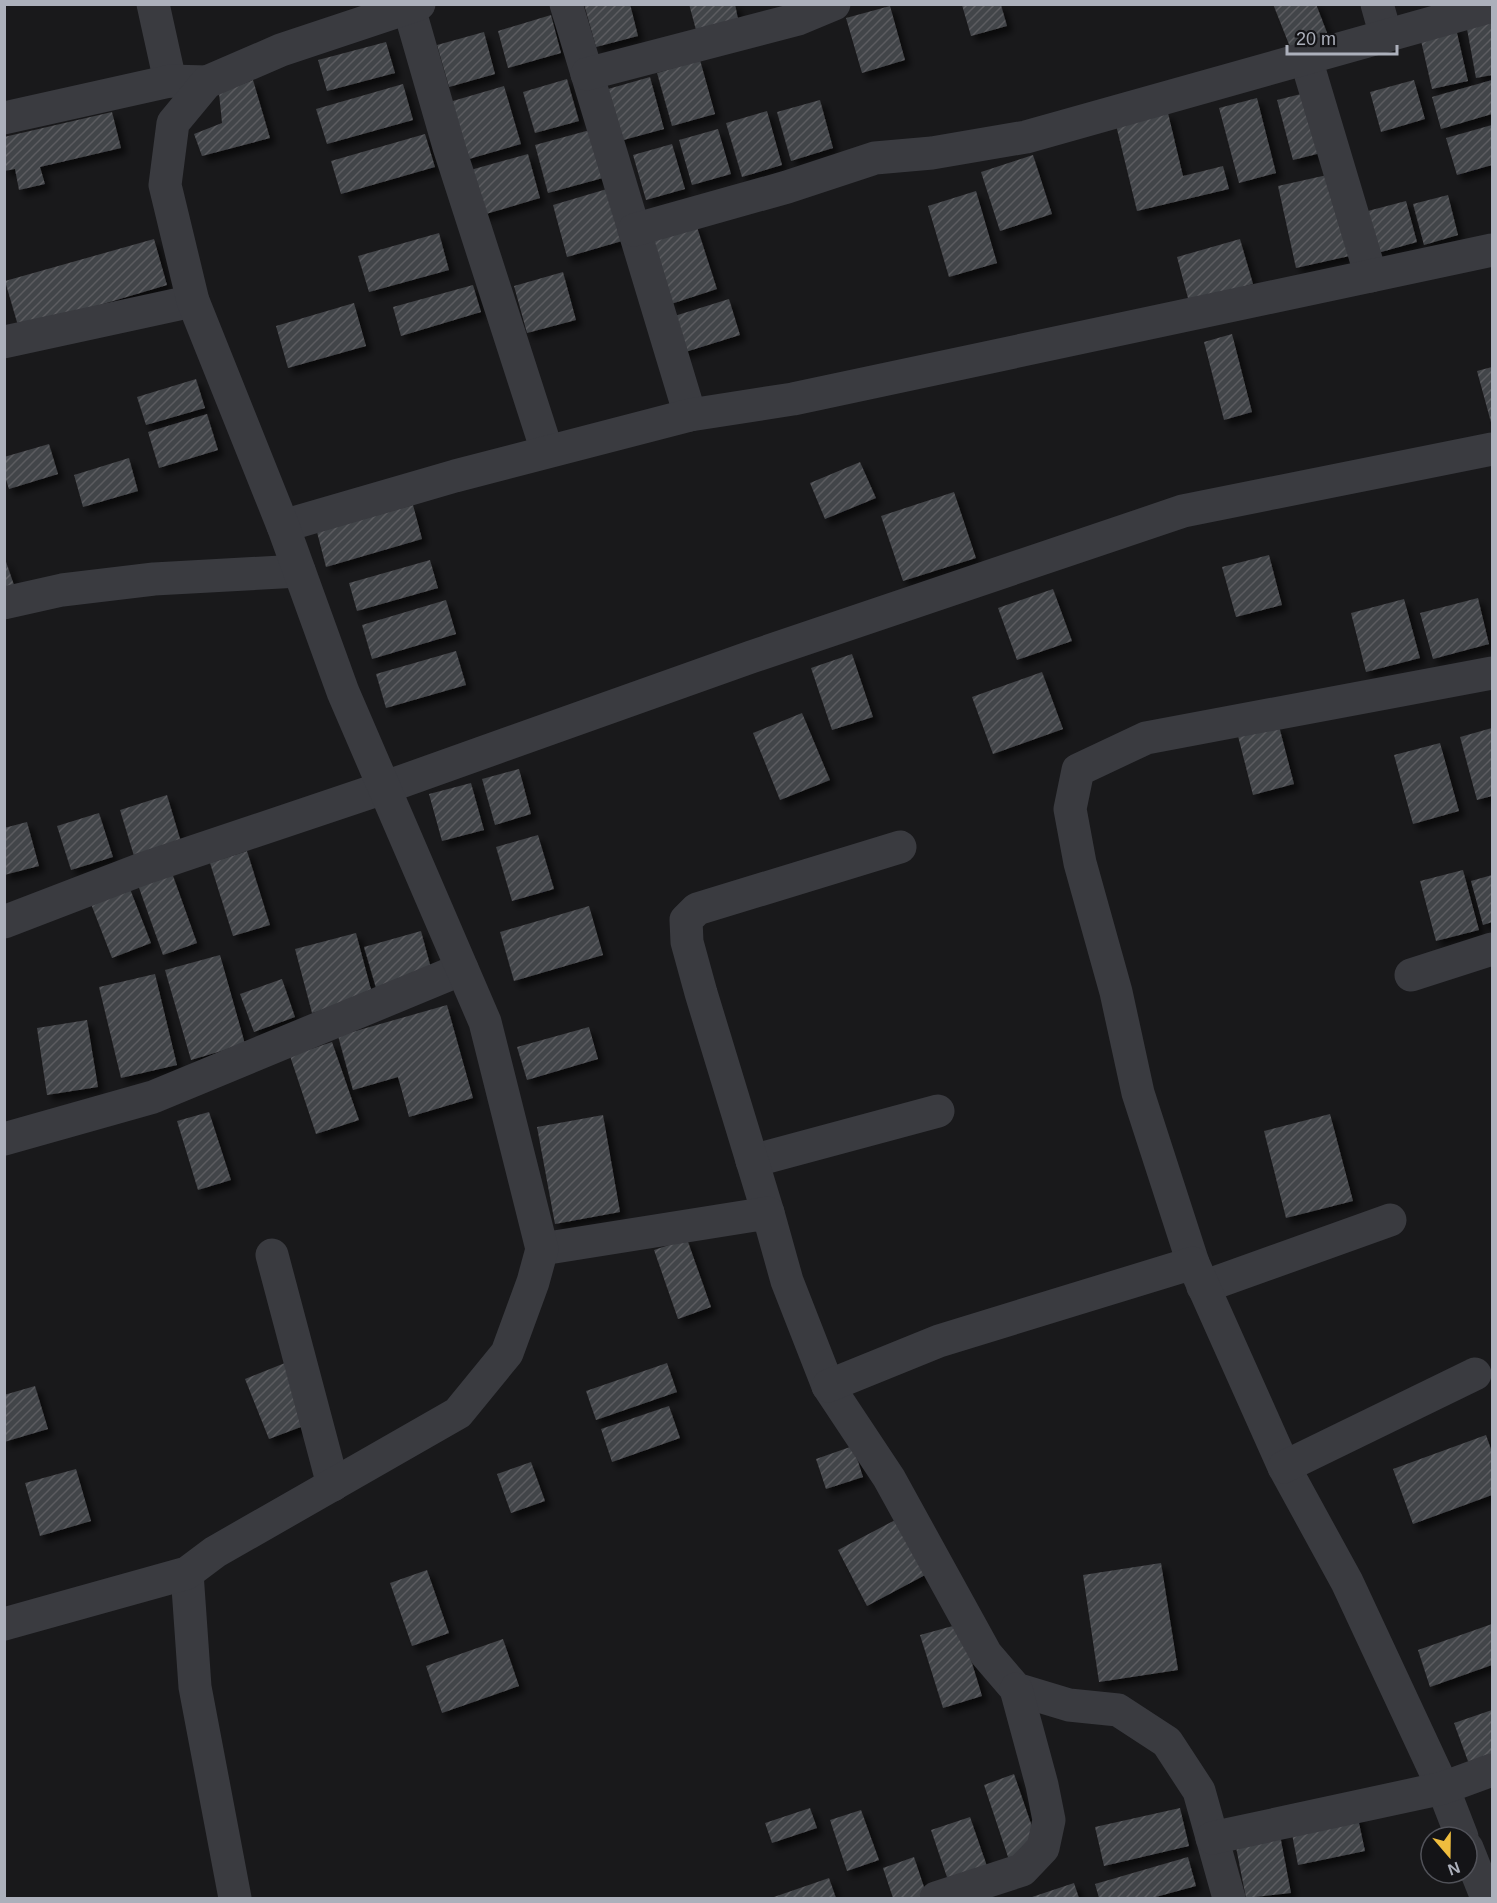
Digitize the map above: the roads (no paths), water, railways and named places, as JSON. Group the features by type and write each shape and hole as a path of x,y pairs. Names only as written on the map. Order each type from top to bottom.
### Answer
{"street":[{"path":"153,4 170,81"},
{"path":"566,4 690,415"},
{"path":"587,75 798,19 834,4"},
{"path":"1377,4 1386,36"},
{"path":"4,118 170,81 207,82 281,50 414,6 449,147 547,451"},
{"path":"634,230 787,187 875,158 932,153 1026,136 1492,6"},
{"path":"1306,58 1371,276"},
{"path":"4,1624 187,1573 215,1552 458,1413 507,1353 533,1282 542,1249 485,1022 386,787 343,692 283,526 194,301 165,186 173,123 207,82"},
{"path":"283,526 547,451 690,415 793,399 1492,250"},
{"path":"4,342 194,301"},
{"path":"4,922 142,869 386,787 751,657 1183,511 1492,449"},
{"path":"4,603 62,590 131,582 299,571"},
{"path":"1457,1825 1443,1788 1347,1582 1284,1467 1198,1275 1138,1092 1116,992 1080,863 1070,809 1078,770 1146,738 1492,673"},
{"path":"900,847 697,909 686,920 687,942 698,983 787,1281 828,1386 889,1478 986,1653 1016,1689 1049,1820 1043,1848 1022,1870 936,1899"},
{"path":"1411,975 1492,949"},
{"path":"4,1139 153,1096 462,969"},
{"path":"752,1161 938,1111"},
{"path":"542,1249 768,1213"},
{"path":"828,1386 939,1341 1198,1275 1390,1220"},
{"path":"272,1255 333,1485"},
{"path":"1284,1467 1475,1374"},
{"path":"187,1573 195,1687 235,1899"},
{"path":"1016,1689 1069,1705 1118,1710 1167,1742 1199,1791 1229,1899"},
{"path":"1212,1839 1443,1788 1492,1770"},
{"path":"1479,1879 1487,1899"}]}
